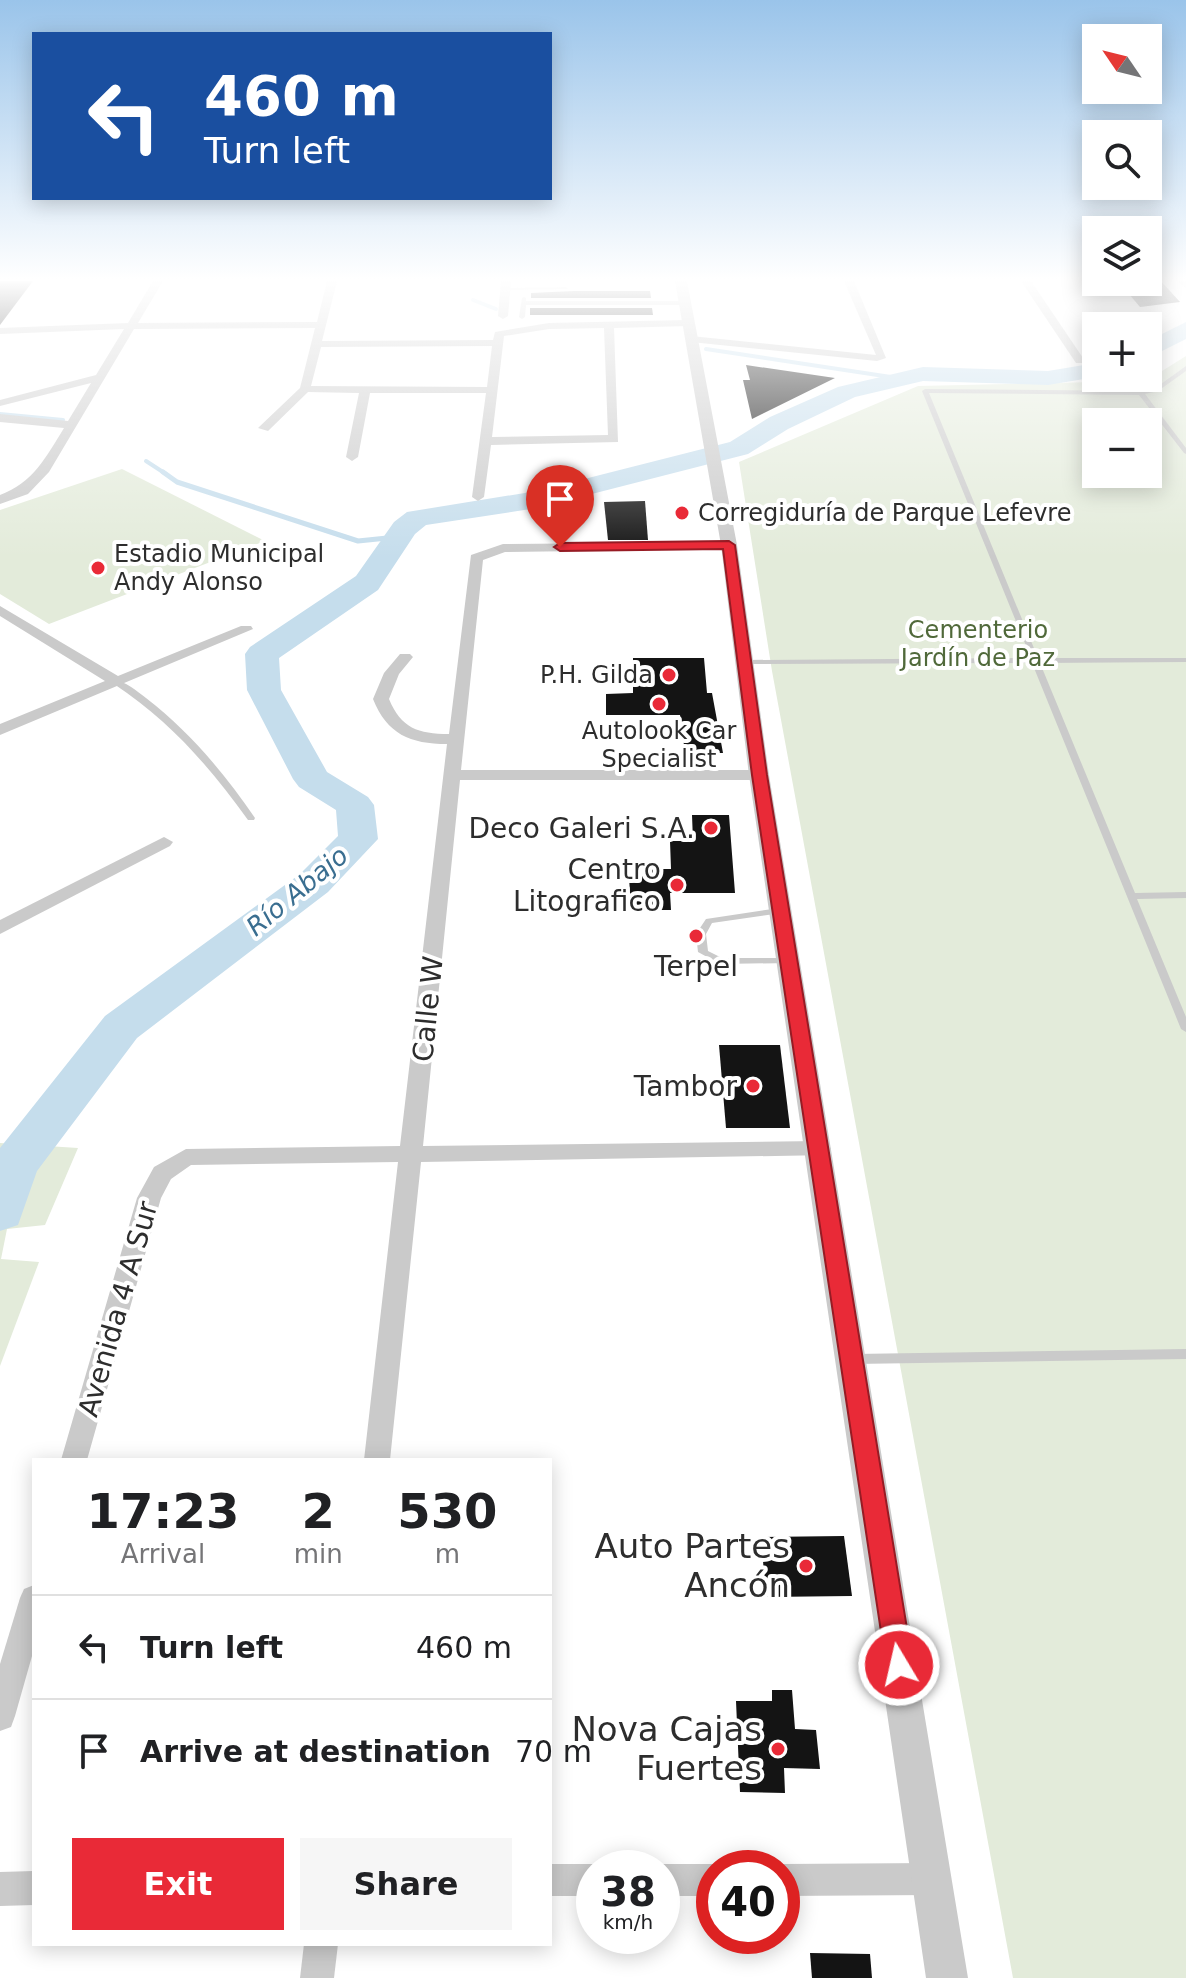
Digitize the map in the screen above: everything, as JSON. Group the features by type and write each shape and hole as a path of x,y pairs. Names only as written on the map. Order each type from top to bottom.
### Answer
{"street":[{"path":"0,500 23,491 45,469 102,373"},
{"path":"264,428 305,389 308,373"},
{"path":"478,497 494,373"},
{"path":"485,441 614,439 611,373"},
{"path":"696,373 729,545 759,775 820,1149 947,1978"},
{"path":"0,403 100,377"},
{"path":"305,389 492,390"},
{"path":"352,457 365,389"},
{"path":"0,418 71,425"},
{"name":"Calle W","path":"377,1458 476,558 503,548 729,545"},
{"path":"0,610 117,682"},
{"path":"0,730 246,629"},
{"path":"405,657 392,673 381,699 388,720 417,739 456,739"},
{"path":"454,775 759,775"},
{"path":"0,928 164,842"},
{"name":"Avenida 4 A Sur","path":"75,1458 149,1198 162,1173 186,1157 820,1149"},
{"path":"0,1716 32,1605"},
{"path":"800,1880 932,1879"},
{"path":"552,1880 576,1880"},
{"path":"0,1889 32,1888"},
{"path":"317,1978 321,1946"}],"lane":[{"path":"1179,373 1156,390 1141,393 925,391 1186,1029"},
{"path":"1141,393 1186,452"},
{"path":"745,662 1186,660"},
{"path":"117,682 151,704 191,741 251,818"},
{"path":"1131,896 1186,895"},
{"path":"781,911 709,921 701,934 703,952 720,961 790,961"},
{"path":"852,1359 1186,1354"}],"green space":[{"name":"Cementerio Jardín de Paz","path":"1162,373 1186,373 1186,1978 1013,1978 772,671 739,462 918,386 1082,382 1082,392 1162,392"},
{"name":"Estadio Municipal Andy Alonso","path":"122,469 265,541 49,624 0,594 0,510"},
{"path":"0,1143 78,1148 45,1225 7,1229 1,1259 39,1262 0,1366"}],"building":[{"path":"748,373 803,373 835,378 752,419 743,380 750,380"},
{"path":"645,501 648,540 608,540 604,502"},
{"path":"633,658 704,658 707,693 712,693 723,753 714,753 715,760 686,761 680,715 606,715 606,694 633,693"},
{"path":"692,815 729,815 735,893 670,893 671,910 631,910 629,877 635,877 634,869 671,869 670,841 693,841"},
{"name":"Tambor","path":"719,1045 780,1045 790,1128 726,1128"},
{"name":"Auto Partes Ancón","path":"844,1536 852,1596 766,1597 761,1537"},
{"name":"Nova Cajas Fuertes","path":"772,1690 792,1690 795,1729 816,1730 820,1769 784,1768 785,1793 740,1792 736,1701 772,1701"},
{"path":"810,1953 870,1954 872,1978 812,1978"}],"waterway":[{"path":"866,373 904,379"},
{"name":"Río Abajo","path":"0,1212 13,1166 121,1027 314,883 358,839 355,805 312,779 264,690 262,654 367,583 404,528 417,518 537,499 739,448 779,423 847,392 923,374 1048,378 1076,373"},
{"path":"0,414 63,420"},
{"path":"146,461 164,473"},
{"path":"164,473 177,482 358,541 397,537"}],"place":[{"name":"Corregiduría de Parque Lefevre","path":"682,513"},
{"name":"Estadio Municipal Andy Alonso","path":"98,568"},
{"name":"P.H. Gilda","path":"669,675"},
{"name":"Autolook Car Specialist","path":"659,704"},
{"name":"Deco Galeri S.A.","path":"711,828"},
{"name":"Centro Litografico","path":"677,885"},
{"name":"Terpel","path":"696,936"},
{"name":"Tambor","path":"753,1086"},
{"name":"Auto Partes Ancón","path":"806,1566"},
{"name":"Nova Cajas Fuertes","path":"778,1749"}],"route":[{"path":"560,547 729,545 759,775 899,1665"}]}
